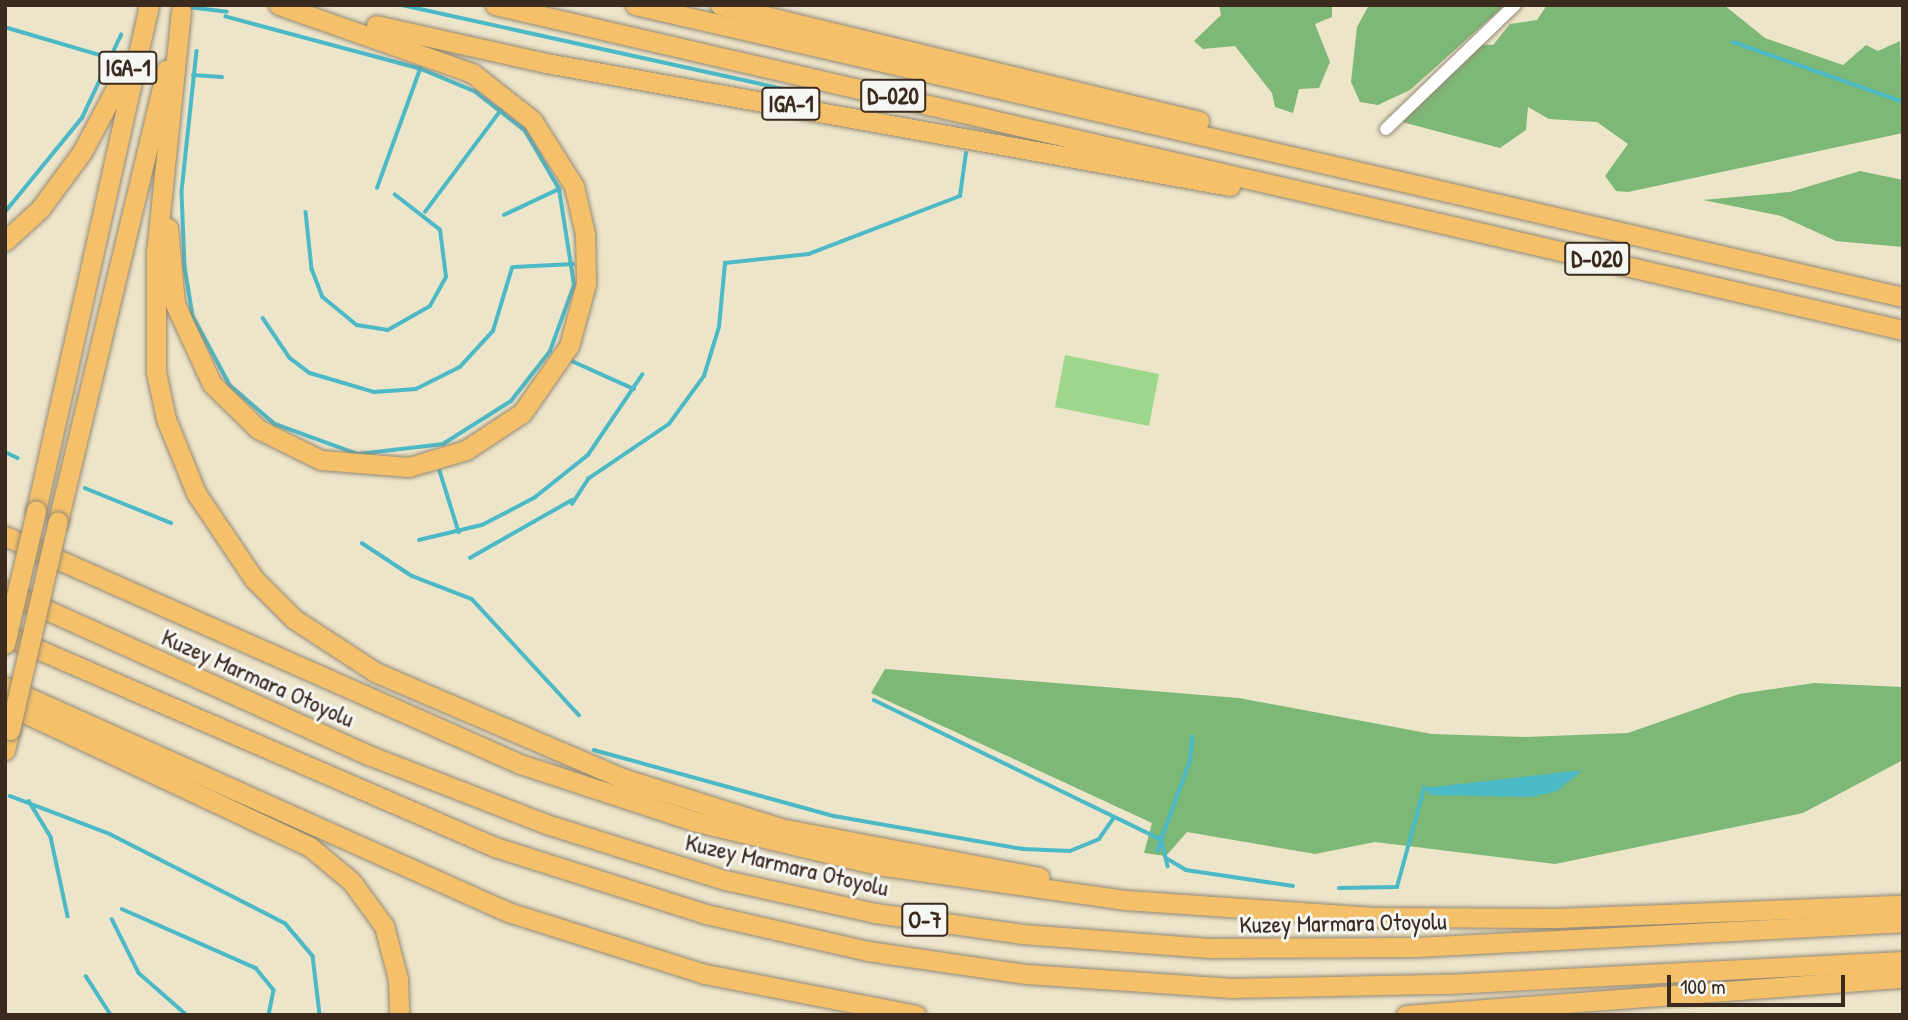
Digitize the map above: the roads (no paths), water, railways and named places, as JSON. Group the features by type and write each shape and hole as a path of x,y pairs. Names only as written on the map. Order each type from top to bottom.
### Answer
{"highway":[{"path":"171,112 168,228 175,304 196,359 241,415 288,448 349,467 381,468 442,461 522,413 569,346 586,284 582,213 555,150 511,99 472,73 279,5"},
{"name":"IGA-1","path":"294,5 546,63 1005,141 1178,178 1291,189"},
{"name":"D-020","path":"495,5 1903,330"},
{"name":"D-020","path":"635,5 1903,297"},
{"path":"720,5 1174,115 1281,154"},
{"path":"5,644 149,6"},
{"name":"IGA-1","path":"5,231 57,185 114,98 149,6"},
{"path":"182,8 152,320 166,419 223,538 294,619 387,678 698,805 882,851 1160,903"},
{"path":"5,750 182,8"},
{"path":"5,241 57,185"},
{"path":"5,536 392,712 632,803 877,865 1160,903 1505,919 1903,905"},
{"name":"Kuzey Marmara Otoyolu","path":"5,591 370,756 546,824 725,880 875,912 1022,934 1209,948 1416,947 1903,922"},
{"name":"O-7","path":"5,635 341,786 534,862 706,914 867,951 1026,974 1229,988 1447,984 1903,961"},
{"path":"5,687 378,857 542,924 717,977 916,1015"},
{"path":"5,704 310,847 351,880 384,926 398,979 399,1015"},
{"path":"1406,1015 1903,978"}],"street":[{"path":"1386,129 1515,5"}],"water":[{"path":"1583,770 1557,791 1532,797 1431,795 1424,788"}],"waterway":[{"path":"402,5 807,94"},
{"path":"188,7 227,12"},
{"path":"197,51 182,192 185,267 193,316 230,385 275,424 358,454 443,444 511,401 550,351 574,285 559,189 525,131 475,92 420,69 226,17"},
{"path":"8,28 113,59"},
{"path":"5,212 82,118 121,35"},
{"path":"1733,42 1903,102"},
{"path":"377,188 420,69"},
{"path":"193,75 222,77"},
{"path":"425,212 501,110"},
{"path":"572,504 588,479 669,424 704,376 719,327 725,263 809,254 960,196 966,153"},
{"path":"504,215 559,189"},
{"path":"306,212 312,269 323,297 357,325 388,330 430,306 446,277 440,230 395,195"},
{"path":"514,267 573,264"},
{"path":"263,318 290,358 310,373 374,392 416,389 460,367 493,331 512,268"},
{"path":"572,361 634,389"},
{"path":"419,540 482,525 534,498 588,455 642,375"},
{"path":"5,452 18,458"},
{"path":"440,471 459,532"},
{"path":"85,488 171,523"},
{"path":"470,558 572,500"},
{"path":"362,543 412,576 472,599 579,715"},
{"path":"874,700 1160,839"},
{"path":"1157,851 1190,761 1192,737"},
{"path":"594,750 834,816 1023,849 1070,851 1099,839 1113,819"},
{"path":"1339,888 1397,887 1424,788"},
{"path":"10,796 110,834 285,923 313,956 320,1015"},
{"path":"29,801 51,837 68,916"},
{"path":"1161,838 1168,866"},
{"path":"1168,859 1186,870 1293,886"},
{"path":"122,909 256,968 274,990 269,1015"},
{"path":"112,919 139,973 187,1015"},
{"path":"86,976 111,1015"}]}
